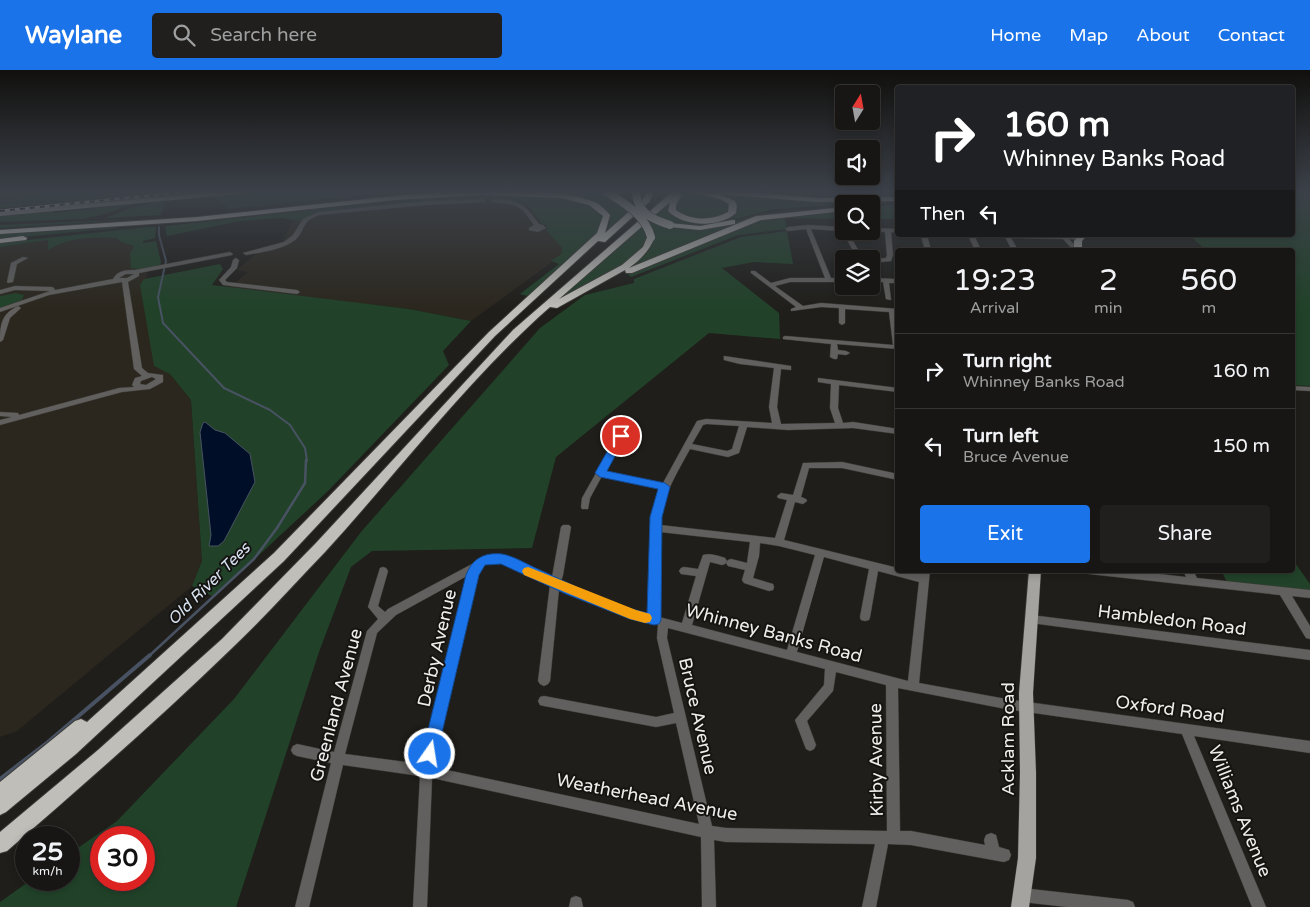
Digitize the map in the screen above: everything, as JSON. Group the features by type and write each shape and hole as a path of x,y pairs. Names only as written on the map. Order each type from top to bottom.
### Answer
{"highway":[{"path":"0,241 84,231"},
{"path":"0,806 70,748 279,557 352,483 428,400 481,348 492,334 598,238 603,231"},
{"path":"559,274 612,231"},
{"path":"481,348 628,231"},
{"path":"0,844 104,756 227,644 321,547 491,359 543,308 632,231"},
{"path":"441,414 469,390 556,305 636,261 648,248 651,237 650,231"},
{"path":"590,286 727,231"},
{"path":"491,359 533,326"},
{"path":"0,794 181,647"}],"main road":[{"name":"Acklam Road","path":"1021,901 1027,858 1026,707 1030,619 1035,573"}],"street":[{"path":"0,291 18,288 58,288 229,257 241,252 288,242 298,231"},
{"path":"810,231 828,279"},
{"path":"880,260 889,260 888,231"},
{"path":"1009,237 1015,248"},
{"path":"1064,237 1075,248"},
{"path":"229,257 236,260 246,256 241,252"},
{"path":"0,291 10,282 14,263 25,258"},
{"path":"236,260 234,268 222,280 223,283 297,292"},
{"path":"753,272 800,307"},
{"path":"125,281 135,275"},
{"path":"0,310 53,292 117,278 125,281"},
{"path":"770,285 790,280 835,279"},
{"path":"880,280 895,281"},
{"path":"886,280 889,299"},
{"path":"125,281 138,369 147,376"},
{"path":"0,340 7,317 31,298 31,293 18,288 10,282"},
{"path":"793,310 800,307 821,305 895,311"},
{"path":"842,307 842,323"},
{"path":"785,338 805,343 834,342 895,347"},
{"path":"834,342 834,355 846,353"},
{"path":"726,358 740,362 788,368"},
{"path":"777,426 773,407 778,367"},
{"path":"0,423 122,390 155,385 161,378 155,375 147,376 122,390"},
{"path":"821,380 895,390"},
{"path":"137,382 137,387 143,388"},
{"path":"835,383 834,408 839,424"},
{"path":"1306,389 1310,399"},
{"path":"0,414 25,415"},
{"name":"Bruce Avenue","path":"709,907 707,832 658,621 655,528 656,517 665,487 700,423 706,421 744,424"},
{"path":"687,446 728,454 736,452 744,424 788,427 839,424 895,432"},
{"path":"585,507 586,498 621,436"},
{"path":"779,542 797,499 806,465 842,465 895,476"},
{"path":"600,473 665,487"},
{"path":"781,496 797,499"},
{"path":"544,681 555,583 566,528"},
{"path":"655,528 779,542 874,566 895,569"},
{"path":"755,540 748,580 769,587"},
{"path":"791,656 820,553"},
{"path":"475,567 480,561 492,558"},
{"name":"Whinney Banks Road","path":"492,558 502,559 635,616 892,682 1026,707"},
{"path":"686,628 706,558 751,567"},
{"path":"865,617 874,566"},
{"name":"Greenland Avenue","path":"302,907 372,631 384,618 475,567"},
{"name":"Derby Avenue","path":"420,907 426,771 475,567"},
{"path":"382,571 373,607 384,618"},
{"path":"684,572 702,573"},
{"path":"1115,573 1310,594"},
{"path":"1190,573 1194,582"},
{"path":"913,686 924,574"},
{"path":"1284,592 1310,636"},
{"name":"Hambledon Road","path":"1030,619 1310,655"},
{"path":"810,745 801,720 829,687 831,666"},
{"name":"Kirby Avenue","path":"869,907 889,837 892,682"},
{"path":"544,701 656,722 680,717"},
{"name":"Oxford Road","path":"1026,707 1310,747"},
{"name":"Williams Avenue","path":"1186,730 1259,907"},
{"name":"Weatherhead Avenue","path":"297,750 338,759 426,771 726,835 911,838 996,849"},
{"path":"1021,901 1128,907"}],"shaded area":[{"path":"287,231 549,231 563,248 559,257 471,321 409,309 229,288 248,272 237,270 256,254 283,241"},
{"path":"129,233 143,243 147,276 140,285 170,374 191,400 202,561 192,586 17,731 0,737 0,247 48,240"}],"green space":[{"path":"49,231 84,231 0,239 0,234"},
{"path":"110,231 156,231 155,238 143,241 143,243 156,241 161,262 160,266 139,269 131,268 130,253 134,246 121,242 117,238 73,240 48,250 48,240 0,247 0,243"},
{"path":"166,231 191,231 167,236"},
{"path":"547,231 600,231 562,268 527,296 520,294 559,264 551,261 561,254 562,248"},
{"path":"637,231 644,231 648,243 617,270 560,297"},
{"path":"651,231 720,231 617,274 635,264 645,255 654,237"},
{"path":"732,231 770,231 738,235 631,277 627,274"},
{"path":"787,231 793,264 754,262 722,268 779,313 780,339 709,333 556,457 532,548 372,551 351,567 319,652 236,907 0,907 0,902 16,891 80,891 80,846 90,840 90,891 155,891 155,826 110,826 117,821 234,699 361,532 540,328 585,295 634,283 634,279 741,237"},
{"path":"1295,231 1310,231 1310,386 1295,385 1295,248 1204,248 1191,237 1295,237"},
{"path":"220,264 223,269 212,285 409,309 471,321 443,351 449,365 328,491 214,597 192,586 202,561 191,400 170,374 154,366 140,285 144,279"},
{"path":"16,293 24,295 22,300 0,308 0,296"},
{"path":"1295,563 1310,584 1310,591 1227,582 1222,573 1295,573"}],"water":[{"path":"205,422 215,430 225,433 250,454 255,482 224,541 218,546 209,546 211,535 200,432"}],"waterway":[{"name":"Old River Tees","path":"159,231 166,261 158,297 163,323 224,388 270,410 290,425 305,448 307,461"},
{"name":"Old River Tees","path":"149,656 254,559 277,528 305,483 306,460"},
{"name":"Old River Tees","path":"0,779 48,742 150,655"}],"slow traffic":[{"path":"528,571 635,616 645,618"}],"route":[{"path":"430,754 472,575 480,561 492,558 502,559 635,616 654,620 655,528 656,517 665,487 600,473 621,436"}]}
